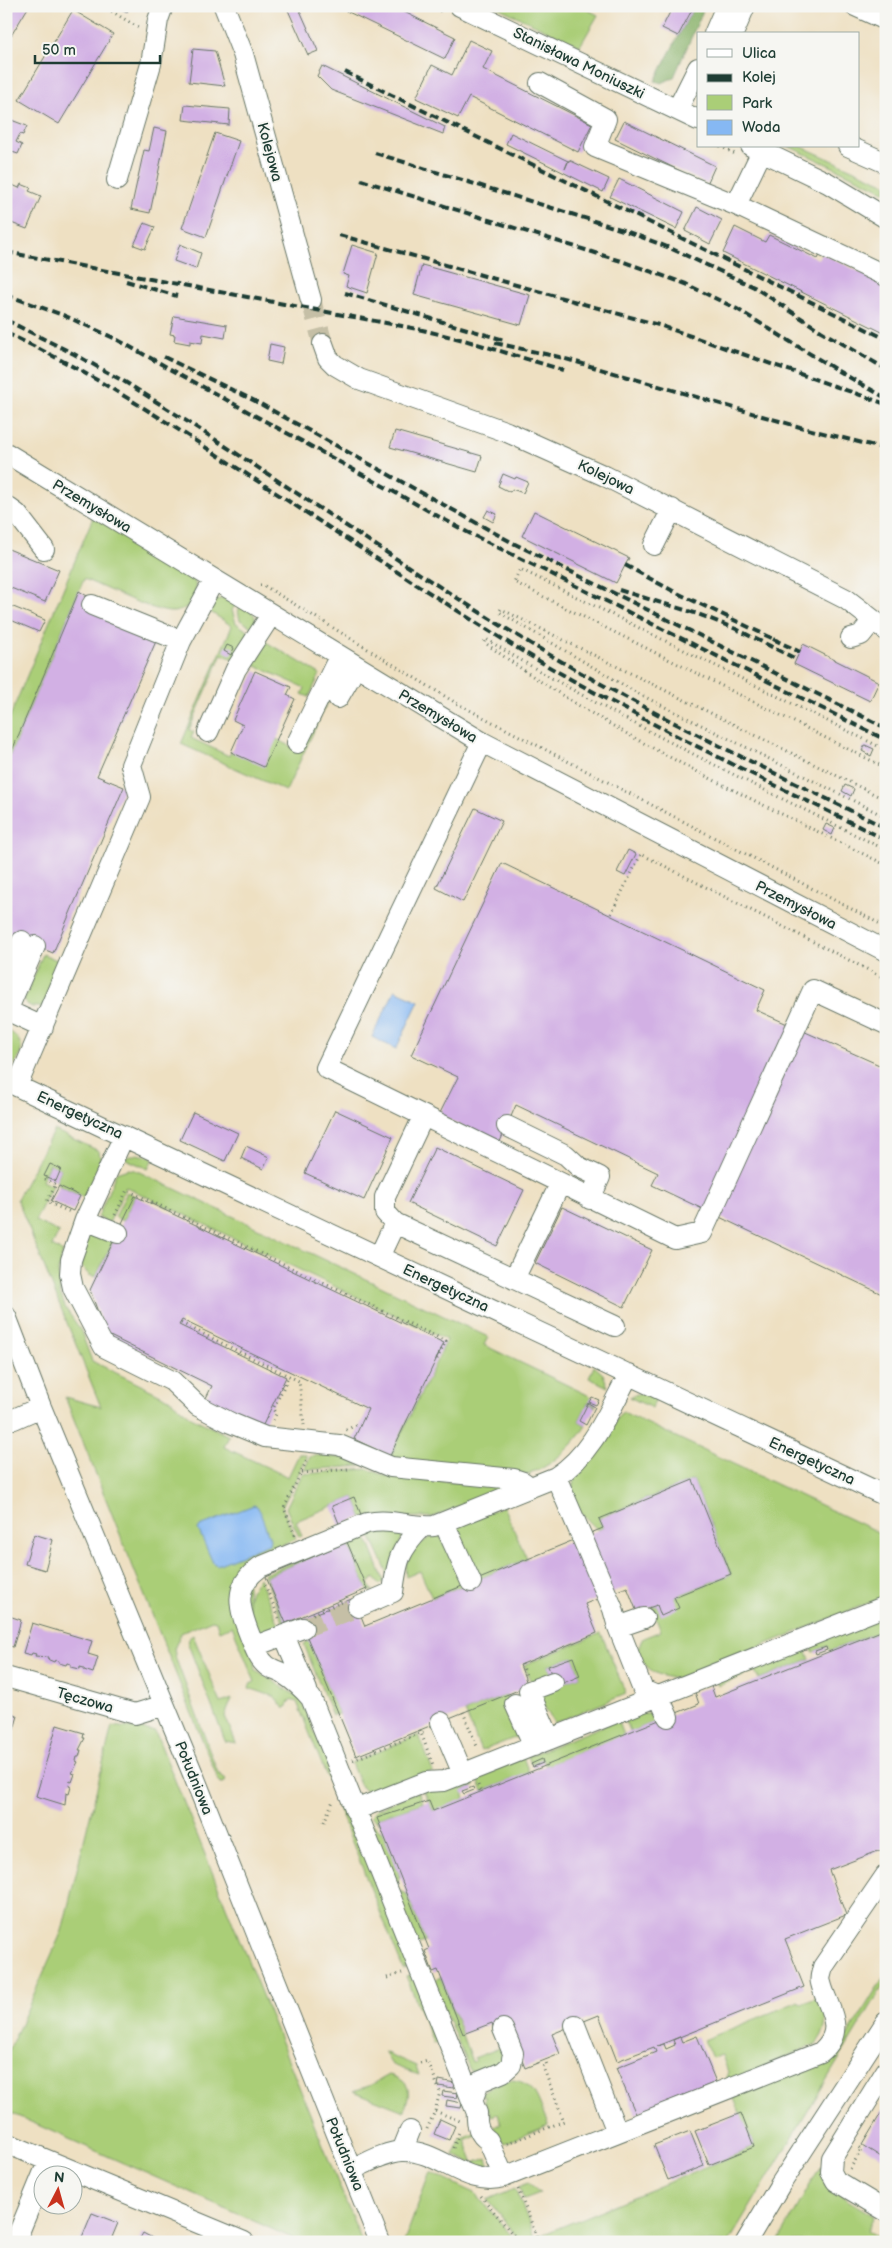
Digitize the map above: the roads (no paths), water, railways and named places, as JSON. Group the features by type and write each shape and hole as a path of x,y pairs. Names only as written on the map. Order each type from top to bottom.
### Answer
{"street":[{"path":"117,180 144,91 158,20 163,6"},
{"name":"Kolejowa","path":"224,6 243,54 311,300"},
{"name":"Stanisława Moniuszki","path":"460,6 697,120"},
{"path":"715,32 726,6"},
{"path":"734,32 745,6"},
{"path":"855,6 886,20"},
{"path":"677,110 697,75"},
{"path":"540,83 606,119 595,147 736,205 886,276"},
{"path":"852,148 886,163"},
{"path":"736,205 757,149 828,184 886,218"},
{"name":"Kolejowa","path":"323,344 328,358 335,365 358,379 528,440 672,509 846,599 879,625"},
{"name":"Przemysłowa","path":"6,453 339,657 482,742 886,951"},
{"path":"6,506 17,514 44,549"},
{"path":"654,545 672,509"},
{"path":"12,1083 43,1027 140,797 131,766 181,641 214,580"},
{"path":"92,605 181,641"},
{"path":"208,732 236,669 271,615"},
{"path":"851,638 879,625"},
{"path":"297,743 339,657"},
{"path":"338,698 356,667"},
{"path":"482,742 326,1068 675,1239 702,1233 813,990 886,1024"},
{"path":"6,977 29,943 7,1011 43,1027"},
{"name":"Energetyczna","path":"12,1083 886,1496"},
{"path":"423,1117 386,1197 385,1212 395,1223 615,1326"},
{"path":"504,1131 566,1155 579,1167 600,1178 590,1199"},
{"path":"124,1136 85,1220 71,1260 70,1274 73,1288 104,1348 172,1380 198,1406 231,1423 265,1437 308,1447 340,1445 391,1467 514,1480 523,1482 530,1487"},
{"path":"514,1279 560,1184"},
{"path":"85,1220 113,1231"},
{"path":"379,1256 395,1223"},
{"name":"Południowa","path":"6,1316 41,1407 164,1705 380,2242"},
{"path":"311,1698 297,1683 268,1666 258,1656 241,1614 239,1603 245,1582 251,1574 260,1567 367,1523 383,1520 422,1527 444,1522 556,1477 569,1469 594,1439 629,1374"},
{"path":"6,1419 14,1419 41,1407"},
{"path":"556,1477 613,1609 618,1627 643,1690 659,1697 668,1717"},
{"path":"444,1522 470,1582"},
{"path":"358,1607 394,1592 400,1554 408,1541 422,1527"},
{"path":"355,1810 426,1782 444,1781 463,1774 886,1606"},
{"path":"618,1627 644,1618"},
{"path":"254,1646 303,1628"},
{"path":"284,1635 355,1810 470,2117 482,2137 488,2140 508,2176"},
{"name":"Tęczowa","path":"6,1677 135,1714 164,1705"},
{"path":"542,1743 529,1691 552,1682"},
{"path":"515,1704 542,1743"},
{"path":"441,1723 463,1774"},
{"path":"351,2170 385,2155 402,2151 418,2153 478,2179 494,2180 812,2056 828,2046 834,2031 834,2014 820,1981 822,1967 886,1875"},
{"path":"746,2242 780,2185 886,2022"},
{"path":"575,2025 617,2132"},
{"path":"470,2117 479,2082 503,2072 511,2065 513,2053 504,2029"},
{"path":"886,2071 832,2158 831,2172 836,2181 886,2211"},
{"path":"402,2151 410,2131"},
{"path":"6,2143 244,2242"},
{"path":"15,2242 48,2162"}],"water":[{"path":"395,990 419,1001 396,1049 372,1037"},
{"path":"254,1505 258,1507 270,1539 269,1544 217,1565 213,1563 198,1529 200,1526"}],"tunnel":[{"path":"311,300 323,344"},
{"path":"303,1628 358,1607"}],"railway":[{"path":"345,72 886,339"},
{"path":"375,153 623,230 670,248 754,287 821,331 886,369"},
{"path":"361,180 624,262 686,284 737,309 886,398"},
{"path":"339,235 662,326 886,404"},
{"path":"6,252 418,329 464,340 563,370"},
{"path":"126,281 177,296"},
{"path":"345,293 504,340"},
{"path":"6,295 63,315 114,338 467,532 886,740"},
{"path":"6,320 125,382 426,578 571,667 615,692 886,828"},
{"path":"6,333 64,362 149,411 456,610 536,659 684,740 886,840"},
{"path":"495,343 559,357 800,427 886,449"},
{"path":"164,357 255,401 513,543 886,728"},
{"path":"625,565 673,591 778,641"},
{"path":"619,590 698,614 736,629 796,659"},
{"path":"773,639 800,652"}]}
